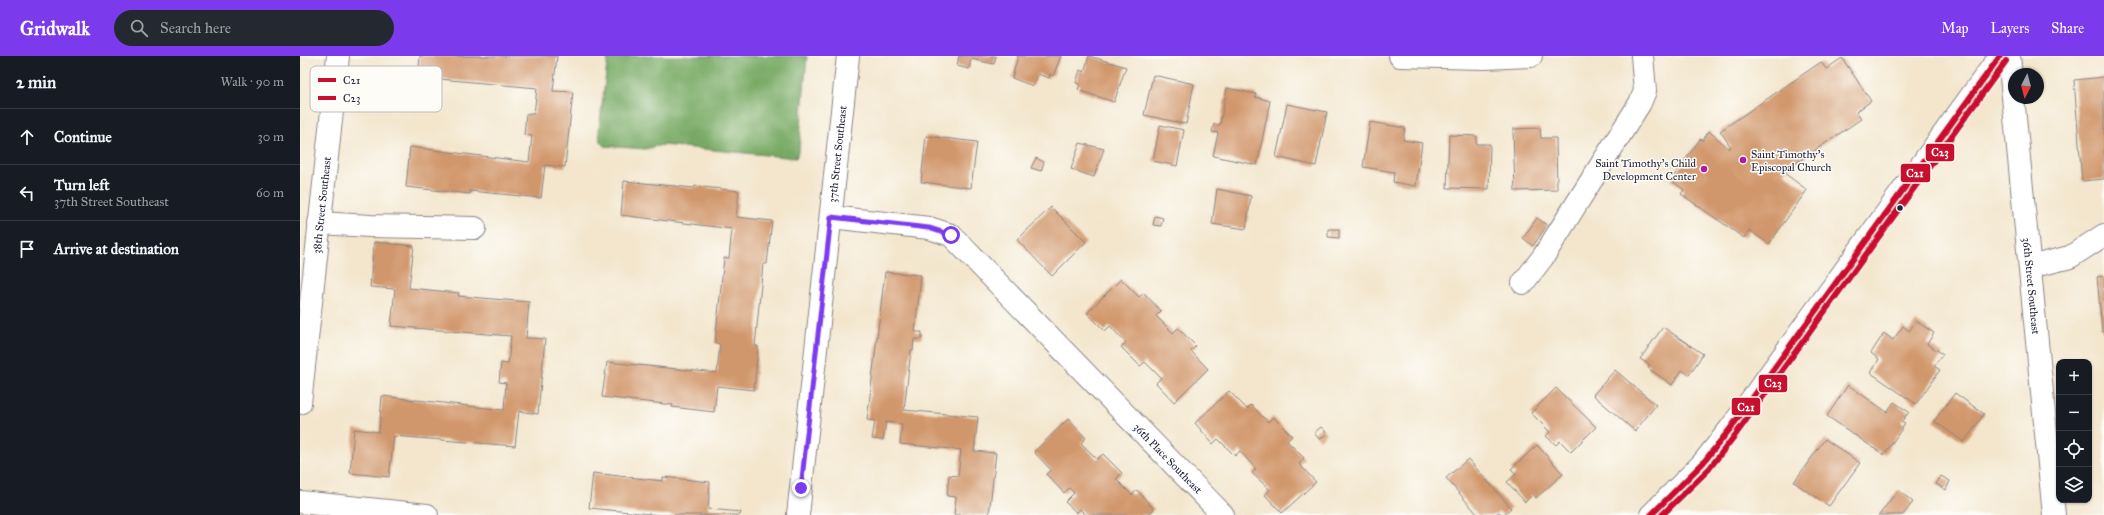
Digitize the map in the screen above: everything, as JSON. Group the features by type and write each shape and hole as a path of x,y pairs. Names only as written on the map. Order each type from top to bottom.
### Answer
{"street":[{"name":"38th Street Southeast","path":"337,66 338,56"},
{"name":"37th Street Southeast","path":"798,515 848,56"},
{"path":"1400,56 1484,58 1531,56"},
{"path":"1524,283 1543,257 1640,103 1645,91 1642,56"},
{"path":"1651,515 1703,463 1730,429 2000,56"},
{"name":"36th Street Southeast","path":"2009,56 2054,515"},
{"name":"38th Street Southeast","path":"300,403 332,112"},
{"name":"36th Place Southeast","path":"831,217 929,228 951,235 1223,515"},
{"path":"319,223 370,226 475,228"},
{"path":"2030,267 2070,257 2104,235"},
{"path":"300,502 427,515"}],"green space":[{"path":"608,56 807,56 799,149 796,158 662,145 645,149 604,146 600,142 599,130"}],"building":[{"path":"420,56 557,56 553,91 573,92 565,167 545,165 541,198 470,191 470,194 406,187 410,147 529,162 532,136 524,135 526,114 534,114 537,88 442,79 442,66 419,66"},
{"path":"959,56 996,56 994,64 971,59 969,69 957,66"},
{"path":"1018,56 1061,56 1053,76 1050,74 1049,78 1038,74 1033,86 1012,78"},
{"path":"1089,56 1126,67 1114,102 1078,90 1080,84 1076,83 1080,70 1084,72"},
{"name":"Saint Timothy's Episcopal Church","path":"1842,58 1871,101 1856,112 1861,119 1783,172 1807,190 1769,244 1749,230 1744,238 1681,194 1684,190 1671,180 1700,139 1703,140 1709,131 1729,149 1731,147 1720,131 1821,62 1826,69"},
{"path":"1153,75 1194,84 1186,124 1144,115"},
{"path":"2104,77 2104,179 2082,181 2074,80"},
{"path":"1227,88 1256,94 1255,97 1270,101 1257,165 1213,156 1218,133 1212,132 1214,124 1220,125"},
{"path":"1287,104 1327,112 1316,166 1276,157"},
{"path":"1370,122 1405,128 1403,140 1422,143 1416,186 1393,182 1394,172 1363,167"},
{"path":"1160,125 1184,130 1177,166 1153,161"},
{"path":"1540,128 1541,138 1556,138 1557,190 1515,191 1513,129"},
{"path":"1449,135 1477,136 1476,144 1490,144 1489,189 1447,188"},
{"path":"926,136 977,142 971,188 921,182"},
{"path":"1080,143 1104,149 1094,177 1071,169"},
{"path":"1036,158 1044,162 1041,171 1031,168"},
{"path":"624,181 739,191 736,217 772,221 767,264 763,264 755,346 758,346 754,390 717,386 714,412 672,407 673,405 602,397 607,362 717,373 720,344 715,343 724,258 729,258 732,229 621,215"},
{"path":"1217,189 1251,196 1246,229 1212,224"},
{"path":"1051,207 1086,242 1052,276 1017,240"},
{"path":"1155,216 1163,218 1161,226 1153,225"},
{"path":"1537,218 1547,225 1533,246 1523,238"},
{"path":"1328,229 1339,229 1339,238 1328,237"},
{"path":"374,242 414,246 409,288 459,293 458,296 529,302 526,338 545,339 538,414 519,411 515,446 394,436 389,477 350,473 354,429 379,432 382,396 504,410 506,383 499,382 501,363 508,364 511,336 391,326 395,289 370,287"},
{"path":"885,272 921,275 915,332 922,332 922,339 914,339 913,350 911,350 904,410 978,417 974,451 996,453 989,515 954,515 956,497 947,496 949,475 958,476 961,450 900,444 902,424 886,422 883,440 872,439 875,421 867,420"},
{"path":"2104,276 2104,331 2102,332 2097,277"},
{"path":"1121,279 1139,297 1144,293 1161,311 1156,316 1173,333 1178,328 1196,346 1191,351 1208,369 1174,402 1156,383 1161,378 1145,362 1140,366 1121,347 1126,343 1110,326 1105,331 1087,313"},
{"path":"1916,321 1934,333 1927,344 1943,354 1934,366 1940,370 1916,404 1871,373 1879,359 1871,353 1884,333 1893,340 1903,326 1909,331"},
{"path":"1663,327 1703,354 1689,375 1682,370 1672,385 1648,368 1650,365 1640,359"},
{"path":"1615,370 1656,405 1635,431 1593,395"},
{"path":"1848,385 1887,412 1894,402 1909,412 1901,422 1905,424 1884,455 1827,416"},
{"path":"1556,388 1596,427 1571,452 1560,441 1556,445 1546,436 1550,432 1531,413"},
{"path":"1229,391 1247,409 1251,405 1268,422 1273,417 1292,436 1287,441 1304,458 1299,464 1316,482 1282,513 1265,495 1270,490 1252,473 1256,469 1240,451 1235,456 1218,439 1213,444 1195,423"},
{"path":"1955,393 1984,414 1964,442 1934,421"},
{"path":"1068,419 1086,438 1081,443 1097,459 1103,454 1122,473 1116,479 1132,495 1137,490 1154,509 1148,515 1086,515 1080,509 1077,513 1065,502 1074,493 1069,488 1064,493 1046,474 1051,470 1034,452"},
{"path":"1321,427 1327,433 1320,440 1314,433"},
{"path":"1825,439 1860,463 1829,506 1794,482"},
{"path":"1537,445 1563,474 1536,498 1533,494 1525,502 1507,482 1516,474 1511,469"},
{"path":"1468,459 1511,508 1503,515 1499,512 1495,515 1478,515 1446,478"},
{"path":"593,473 663,481 663,477 710,482 708,509 741,512 740,515 661,515 589,508"},
{"path":"1941,476 1950,481 1946,490 1936,484"},
{"path":"1898,490 1913,502 1903,515 1879,515"}],"transit line":[{"name":"C21","path":"1651,515 1703,463 1730,429 2000,56"},
{"name":"C23","path":"1662,515 1709,469 1736,434 2006,61"}],"place":[{"name":"Saint Timothy's Episcopal Church","path":"1743,160"},
{"name":"Saint Timothy's Child Development Center","path":"1704,169"}],"route":[{"path":"801,488 831,217 929,228 951,235"}]}
